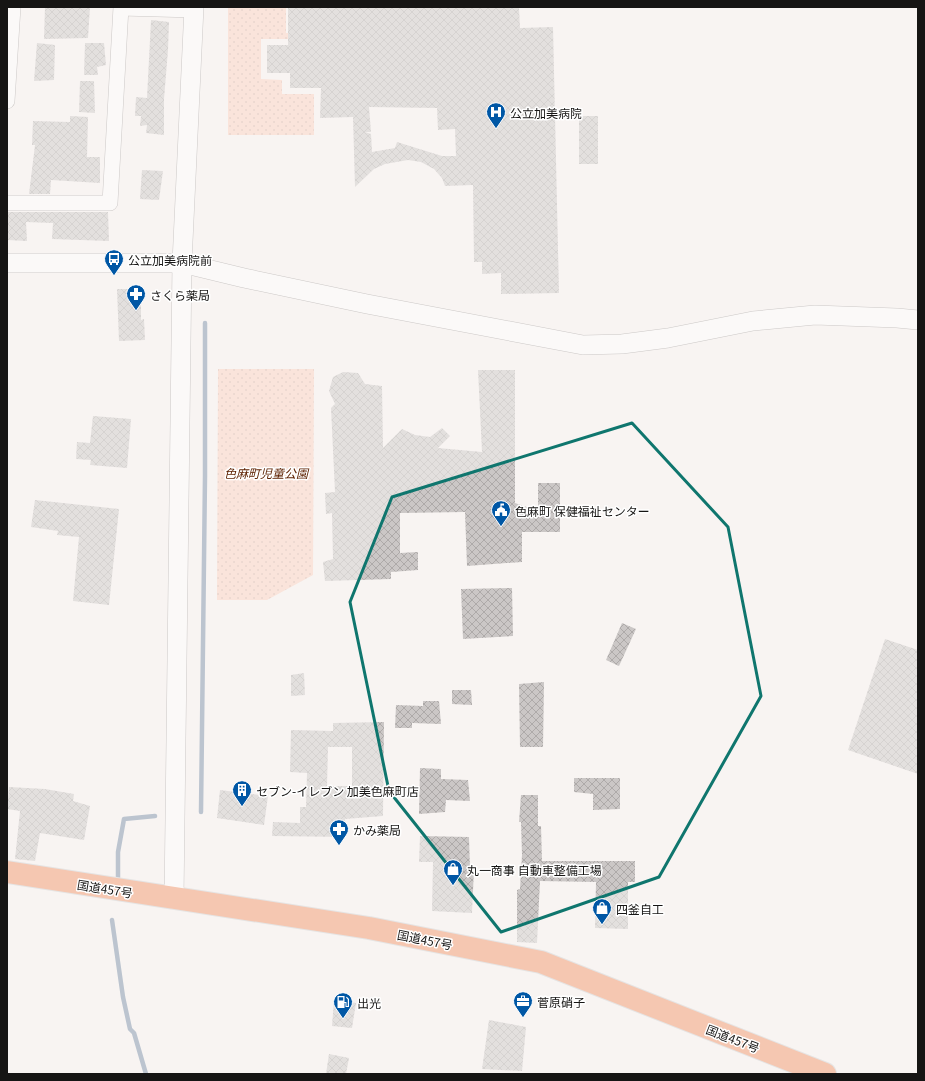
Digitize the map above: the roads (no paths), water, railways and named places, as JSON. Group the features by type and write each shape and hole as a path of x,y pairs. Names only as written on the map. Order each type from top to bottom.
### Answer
{"highway":[{"name":"国道457号","path":"7,872 370,928 541,962 825,1074"}],"street":[{"path":"7,101 13,7"},
{"path":"7,203 110,202 120,7 194,8 182,263 174,898"},
{"path":"7,263 182,263 367,304 583,344 622,344 668,338 753,321 815,315 918,320"}],"waterway":[{"path":"201,812 205,476 205,323"},
{"path":"118,880 118,852 124,819 155,816"},
{"path":"112,920 123,997 130,1029 134,1033 146,1074"}],"place":[{"name":"公立加美病院","path":"496,129"},
{"name":"公立加美病院前","path":"114,276"},
{"name":"さくら薬局","path":"136,311"},
{"name":"色麻町 保健福祉センター","path":"501,527"},
{"name":"セブン-イレブン 加美色麻町店","path":"242,807"},
{"name":"かみ薬局","path":"339,846"},
{"name":"丸一商事 自動車整備工場","path":"453,886"},
{"name":"四釜自工","path":"602,925"},
{"name":"菅原硝子","path":"523,1018"},
{"name":"出光","path":"343,1019"}],"park label":[{"name":"色麻町児童公園","path":"266,472"}]}
